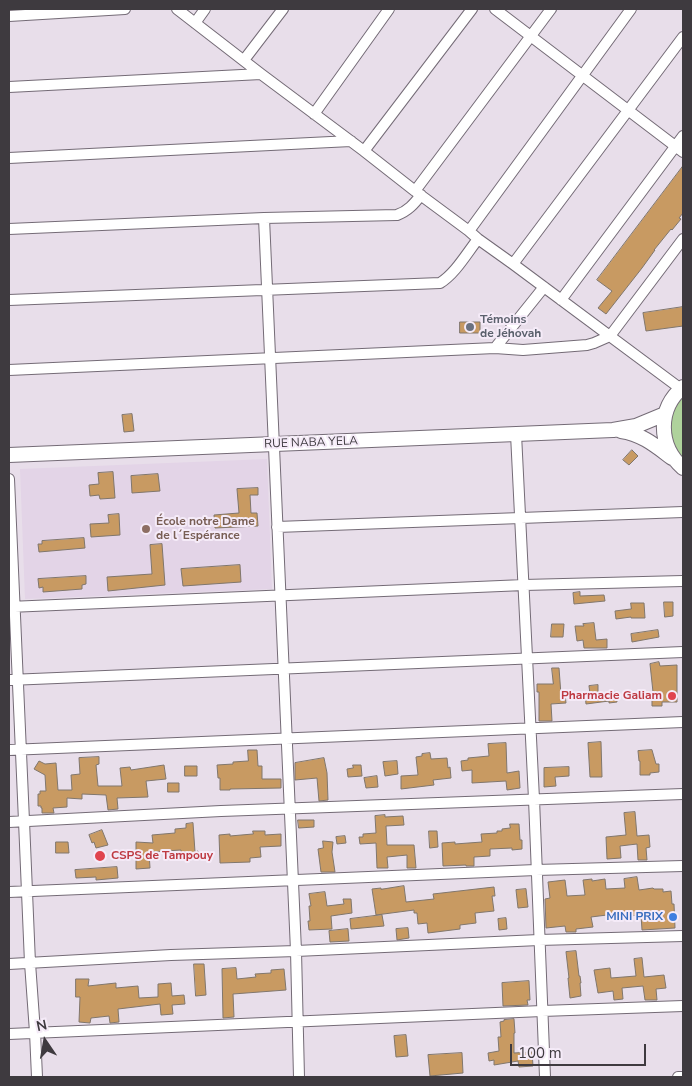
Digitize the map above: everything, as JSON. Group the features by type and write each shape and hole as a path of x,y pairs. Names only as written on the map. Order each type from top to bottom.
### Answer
{"street":[{"path":"9,16 125,9"},
{"path":"176,9 478,239 682,388 673,398 665,414 663,427 665,440 670,452 680,465"},
{"path":"195,23 205,9"},
{"path":"244,60 283,9"},
{"path":"314,114 389,9"},
{"path":"364,151 472,9"},
{"path":"495,9 680,149"},
{"path":"9,229 264,218 397,215 404,213 416,202 418,193 551,9"},
{"path":"469,231 631,9"},
{"path":"513,264 683,37"},
{"path":"9,87 261,74"},
{"path":"561,300 680,149 683,136"},
{"path":"9,158 351,141"},
{"path":"264,218 296,951 299,1077"},
{"path":"9,300 440,283 445,280 478,239"},
{"path":"9,370 495,348 523,350 586,345 610,336 683,239"},
{"path":"495,348 544,287"},
{"path":"613,430 636,426 665,414"},
{"path":"613,430 629,432 651,442 680,465"},
{"name":"RUE NABA YELA","path":"9,455 613,430"},
{"path":"516,434 528,658 545,1077"},
{"path":"9,479 13,680 21,749 36,1077"},
{"path":"277,527 683,512"},
{"path":"12,606 683,580"},
{"path":"13,680 683,652"},
{"path":"9,750 683,722"},
{"path":"9,822 683,794"},
{"path":"9,892 536,870 683,866"},
{"path":"9,964 171,955 683,936"},
{"path":"9,1034 683,1006"},
{"path":"678,1077 683,1077"}],"shaded area":[{"name":"École notre Dame de l´Espérance","path":"267,459 272,589 25,599 20,469"}],"green space":[{"path":"683,395 683,460 674,448 669,427 673,410"}],"building":[{"path":"683,166 683,213 679,218 681,219 654,250 606,314 598,308 612,291 597,280"},
{"path":"683,307 683,326 646,331 643,313"},
{"name":"Témoins de Jéhovah","path":"460,322 480,322 480,333 460,333"},
{"path":"132,414 134,431 124,432 122,415"},
{"path":"632,450 638,456 629,465 623,460"},
{"path":"113,472 115,498 100,499 99,495 90,496 89,485 99,484 98,473"},
{"path":"158,474 160,491 132,493 131,476"},
{"path":"258,488 258,495 250,495 251,513 257,513 258,526 215,528 214,515 239,513 237,489"},
{"path":"119,514 120,535 91,537 90,524 109,523 108,515"},
{"path":"84,538 85,548 39,552 38,544 42,544 42,541"},
{"path":"162,544 165,585 108,591 107,577 152,574 150,545"},
{"path":"240,565 241,582 183,586 181,569"},
{"path":"86,576 86,584 82,585 82,589 43,592 43,587 39,588 38,579"},
{"path":"580,592 580,596 604,595 605,601 574,604 573,593"},
{"path":"664,602 673,602 673,616 665,617"},
{"path":"631,603 644,603 645,618 616,619 615,611 631,609"},
{"path":"594,623 596,640 607,639 607,648 584,648 583,640 577,641 575,626"},
{"path":"552,624 564,624 563,637 551,637"},
{"path":"658,630 659,637 632,642 631,634"},
{"path":"659,662 660,666 677,665 677,702 662,702 662,706 652,706 653,692 650,664"},
{"path":"552,668 559,668 561,695 565,694 566,703 551,704 552,721 539,721 539,692 537,692 537,684 553,684"},
{"path":"598,685 598,693 616,692 617,702 609,703 609,701 586,704 585,694 590,694 589,686"},
{"path":"601,742 602,777 590,777 588,743"},
{"path":"506,743 507,773 519,771 520,788 507,790 506,781 472,783 472,770 462,771 461,761 468,760 468,758 489,756 488,744"},
{"path":"248,750 257,750 258,766 262,766 262,779 281,779 281,788 220,790 217,765 248,761"},
{"path":"652,750 656,764 659,764 659,772 650,773 650,775 640,775 638,751"},
{"path":"430,753 431,759 447,758 451,778 433,780 434,785 401,789 401,776 418,775 416,757"},
{"path":"99,757 99,764 96,765 98,786 122,786 120,768 130,767 131,770 164,765 166,779 146,781 148,797 117,798 118,809 108,810 106,795 82,794 82,799 67,798 67,807 53,808 54,813 42,813 41,806 38,806 38,794 40,794 40,791 46,791 45,775 34,769 39,761 45,764 56,763 58,790 72,790 71,775 80,774 79,758"},
{"path":"324,758 327,773 328,800 319,801 317,778 295,780 295,763"},
{"path":"397,761 398,774 385,776 383,762"},
{"path":"353,765 361,765 362,776 348,777 347,769 353,768"},
{"path":"185,766 197,766 197,776 185,776"},
{"path":"569,767 569,776 555,777 556,786 544,787 544,768"},
{"path":"377,776 378,787 366,788 364,778"},
{"path":"168,783 179,783 179,792 168,792"},
{"path":"635,812 637,836 649,835 650,847 646,848 647,860 638,860 637,844 620,846 621,858 607,859 606,837 626,835 624,813"},
{"path":"385,815 385,817 403,816 404,825 386,826 387,845 414,845 416,868 407,868 407,855 387,857 388,868 377,868 376,843 360,844 359,837 363,837 363,834 376,833 375,816"},
{"path":"298,820 314,820 314,827 299,828"},
{"path":"193,823 195,852 198,851 198,859 181,860 181,850 149,852 150,868 136,869 136,842 153,843 152,835 175,833 175,829 186,828 186,824"},
{"path":"510,824 519,824 522,849 490,849 490,856 474,857 474,866 443,866 442,843 482,842 481,834 497,833 497,831 502,831 502,829 510,828"},
{"path":"102,830 108,845 96,848 89,835"},
{"path":"253,831 265,831 265,835 281,834 281,846 260,847 261,857 250,858 250,862 220,863 219,835 253,834"},
{"path":"429,831 437,831 438,847 430,848"},
{"path":"345,836 346,843 337,844 336,837"},
{"path":"323,841 333,842 332,852 335,872 321,872 318,849 323,848"},
{"path":"56,842 68,842 69,853 56,853"},
{"path":"117,867 118,878 96,880 96,877 76,878 75,870"},
{"path":"637,877 639,890 653,888 663,889 663,892 671,891 672,904 674,904 675,928 642,930 641,915 615,917 615,914 591,917 593,927 576,929 576,932 566,932 565,926 546,928 545,899 550,898 548,882 565,880 567,896 585,895 583,880 605,879 606,889 625,888 624,879"},
{"path":"404,886 406,902 434,899 433,894 494,887 495,896 492,896 494,911 475,913 476,923 460,925 460,929 428,933 427,923 418,924 417,913 414,913 414,910 376,915 372,889"},
{"path":"526,889 528,907 518,908 516,890"},
{"path":"325,892 327,906 344,904 343,899 351,899 352,913 331,916 332,929 309,930 309,906 311,906 309,894"},
{"path":"382,915 384,926 351,929 350,919"},
{"path":"506,918 507,929 499,930 498,919"},
{"path":"408,928 409,938 397,940 396,929"},
{"path":"348,929 349,941 330,942 329,931"},
{"path":"576,951 581,996 570,998 566,952"},
{"path":"642,958 644,977 664,975 666,988 656,989 657,1000 645,1000 643,986 622,988 623,999 614,1000 613,991 598,993 594,970 610,968 611,978 636,976 634,959"},
{"path":"194,964 204,964 206,995 196,996"},
{"path":"236,968 237,979 256,977 255,974 271,973 271,970 284,969 286,990 233,994 234,1017 223,1018 222,969"},
{"path":"76,979 89,979 88,986 116,983 116,988 138,986 139,998 158,997 158,984 171,983 172,996 184,995 185,1004 172,1005 173,1014 161,1015 160,1004 118,1009 119,1022 110,1023 109,1016 91,1018 90,1023 79,1022 80,997 76,997"},
{"path":"529,981 530,1000 527,1000 528,1005 503,1006 502,983"},
{"path":"514,1019 514,1053 532,1052 533,1066 519,1067 518,1061 494,1065 494,1060 489,1061 488,1053 499,1051 498,1037 501,1037 500,1022"},
{"path":"406,1035 408,1056 396,1057 394,1036"},
{"path":"462,1053 463,1073 430,1076 428,1055"}],"place":[{"name":"Témoins de Jéhovah","path":"470,327"},
{"name":"École notre Dame de l´Espérance","path":"146,529"},
{"name":"Pharmacie Galiam","path":"672,696"},
{"name":"CSPS de Tampouy","path":"100,856"},
{"name":"MINI PRIX","path":"673,917"}]}
